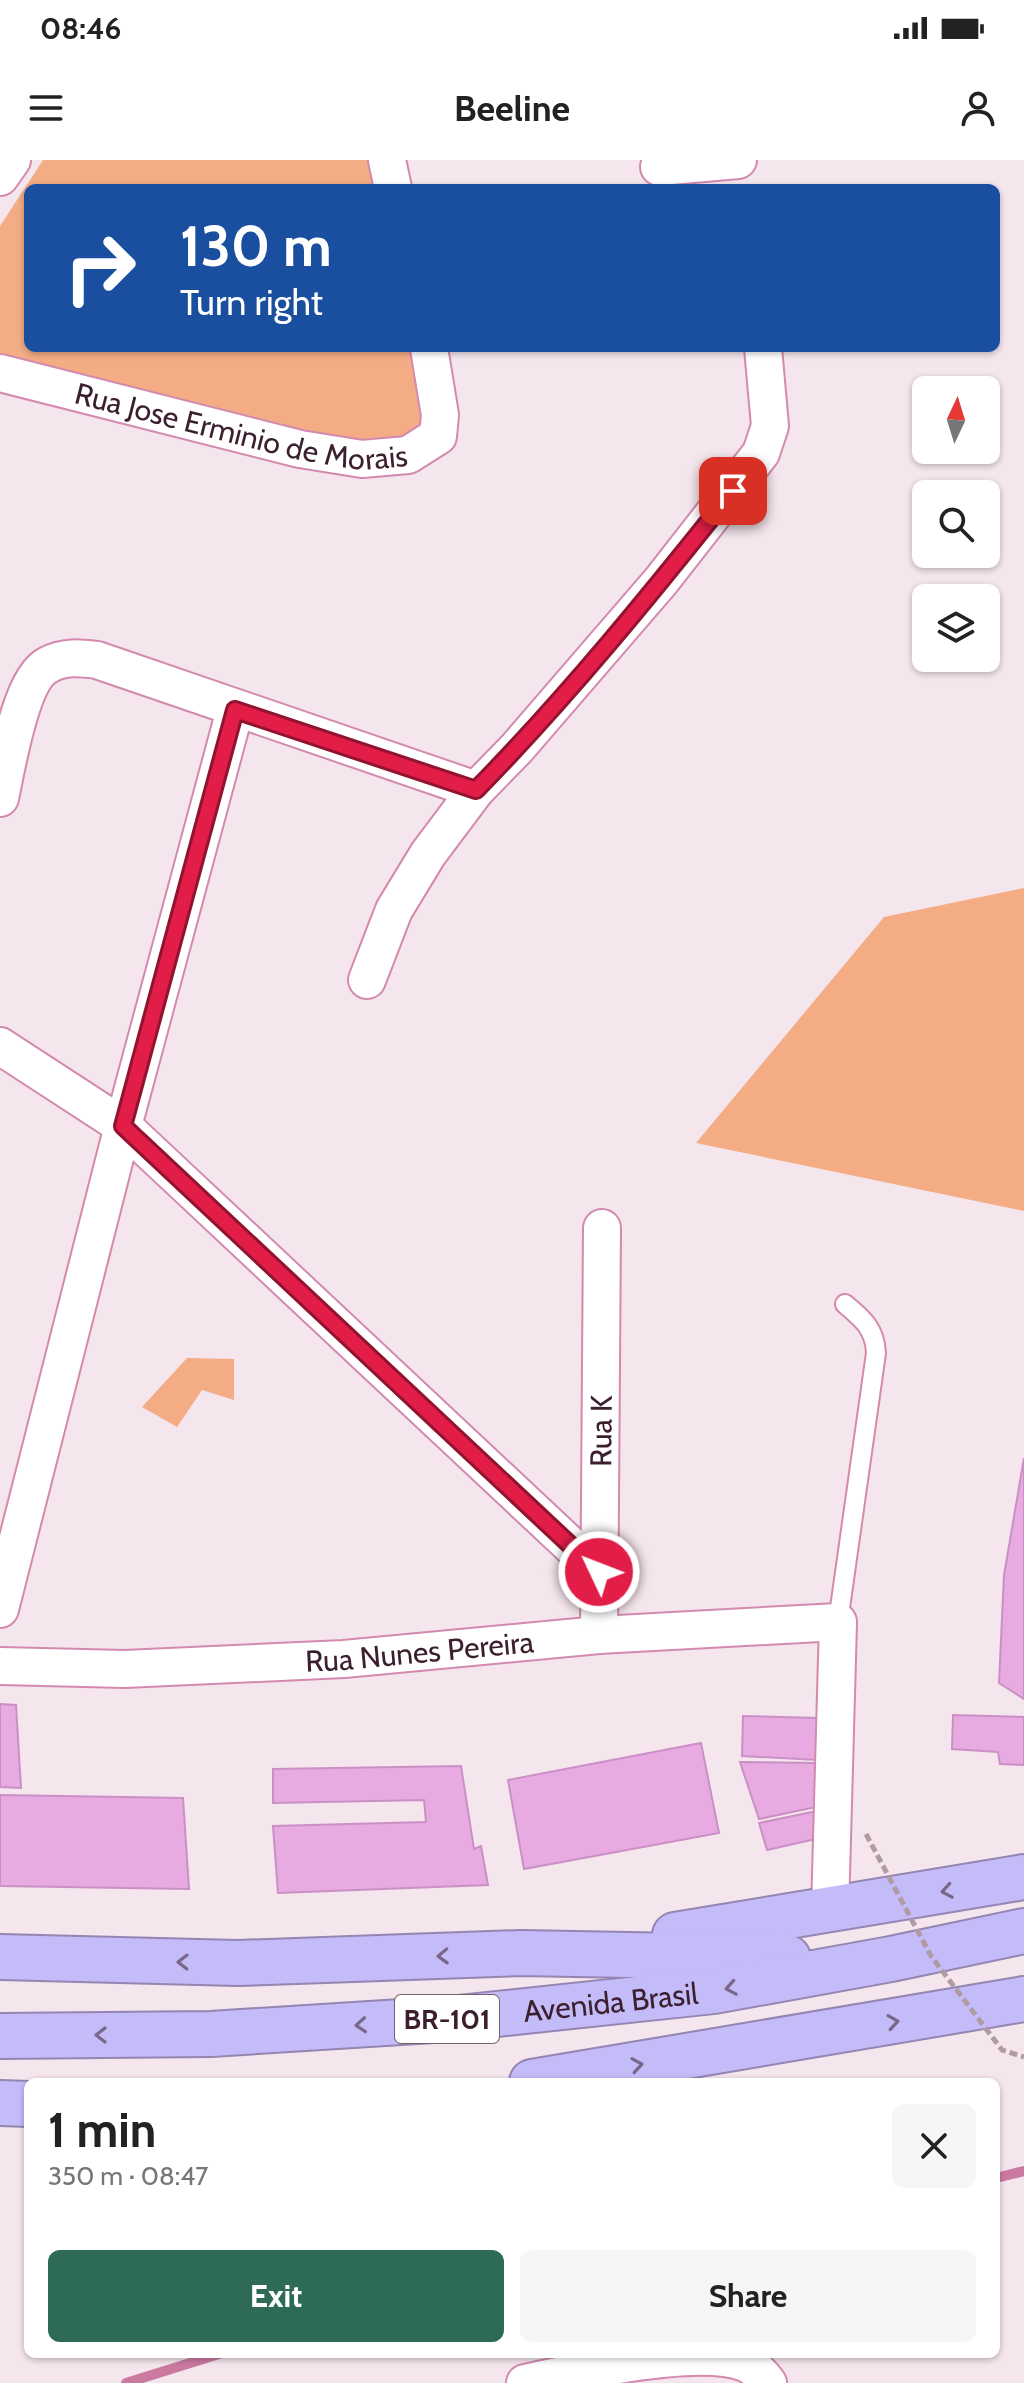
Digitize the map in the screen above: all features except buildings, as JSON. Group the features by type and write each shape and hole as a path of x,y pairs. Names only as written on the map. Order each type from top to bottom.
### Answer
{"highway":[{"path":"521,1953 830,1911 1024,1877"},
{"name":"Avenida Brasil","path":"0,2036 211,2034 449,2019 714,1991 1024,1931"},
{"path":"0,1957 238,1963 521,1953 891,1959"},
{"name":"Avenida Brasil","path":"556,2078 1024,1999"},
{"path":"0,2103 24,2104"}],"street":[{"path":"0,177 12,160"},
{"path":"387,160 392,184"},
{"path":"662,172 738,160"},
{"name":"Rua Jose Erminio de Morais","path":"0,373 300,449 362,459 408,455 438,436 440,415 430,352"},
{"path":"367,980 394,910 428,854 476,790 517,748 661,581 761,453 770,426 768,366 764,352"},
{"path":"0,798 28,689 45,666 68,658 97,660 235,710 476,790"},
{"path":"0,1609 123,1126 235,710"},
{"path":"0,1046 123,1126 599,1572"},
{"name":"Rua K","path":"599,1635 602,1228"},
{"path":"830,1911 838,1622"},
{"name":"Rua Nunes Pereira","path":"0,1666 125,1669 313,1660 599,1635 838,1622"},
{"path":"525,2383 570,2373 701,2358"},
{"path":"716,2358 749,2364 768,2383"}],"lane":[{"path":"838,1622 876,1353 875,1336 867,1323 845,1304"}],"path":[{"path":"866,1834 931,1956 1002,2050 1024,2057"}],"shaded area":[{"path":"43,160 375,160 380,184 27,184"},
{"path":"24,189 24,352 419,352 424,420 404,440 350,446 0,364 0,226"},
{"path":"1024,888 1024,1211 696,1143 884,917"},
{"path":"187,1358 234,1359 234,1400 202,1390 177,1427 142,1407"}],"waterway":[{"path":"1000,2177 1024,2171"},
{"path":"126,2383 206,2358"}],"route":[{"path":"599,1572 123,1126 235,710 476,790 517,748 661,581 733,491"}]}
